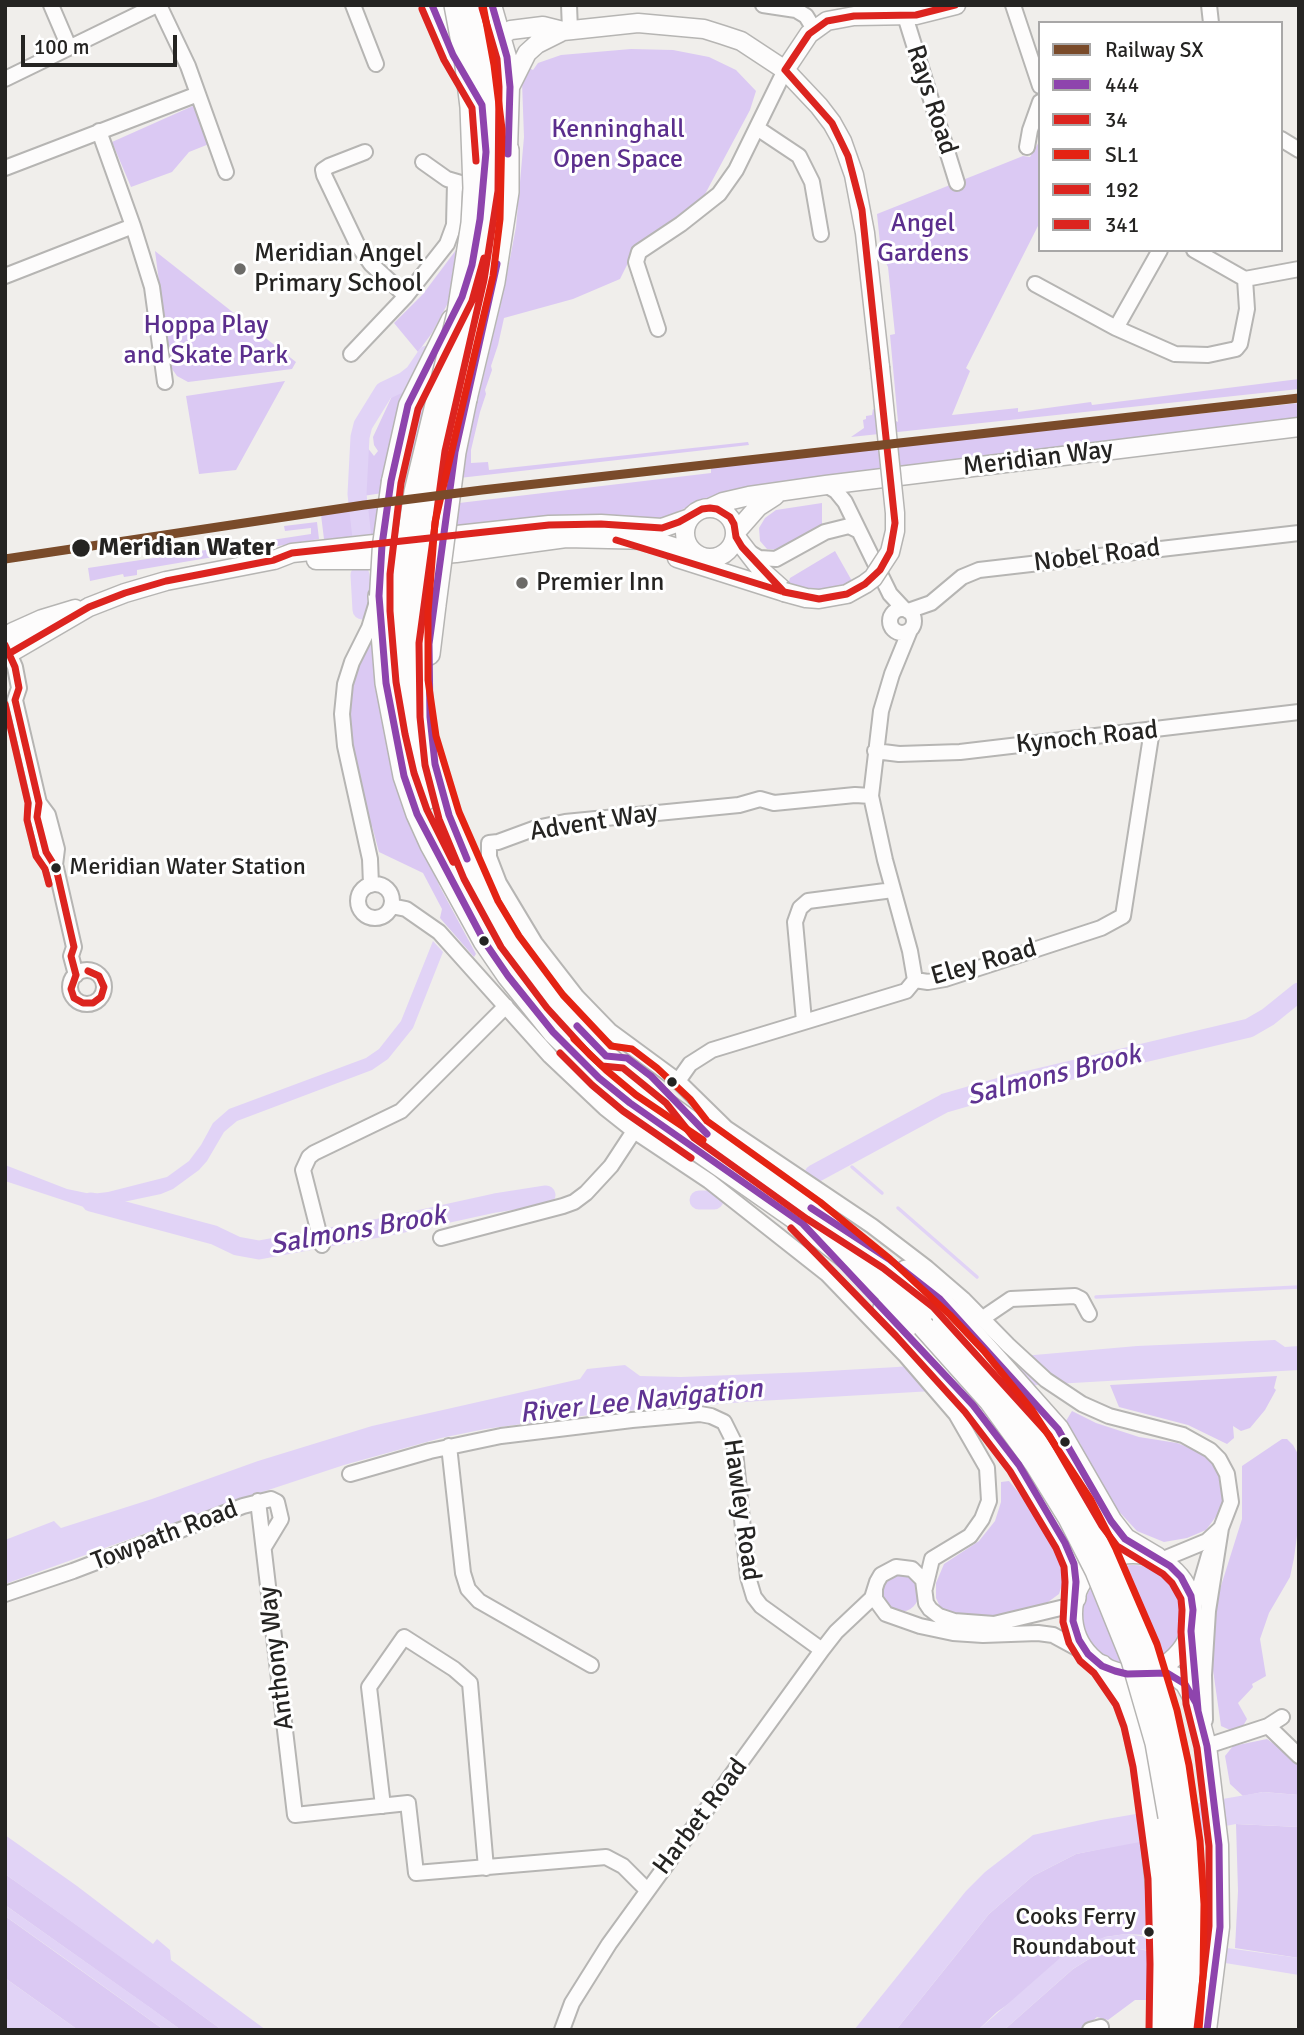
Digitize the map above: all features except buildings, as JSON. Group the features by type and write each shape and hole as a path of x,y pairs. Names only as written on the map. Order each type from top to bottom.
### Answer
{"highway":[{"path":"432,5 455,59 482,105"},
{"path":"417,610 405,558 415,492 458,313 472,223 474,176 471,107 466,58 455,5"},
{"path":"472,5 491,117 491,219 483,274 425,521 417,610 418,681 426,738 449,816 473,874 510,942 533,975 606,1056 808,1217 873,1279 1032,1400 1058,1429 1111,1521 1125,1539 1159,1559"},
{"path":"445,34 463,41 497,38"},
{"path":"462,900 427,804 412,745 402,672 447,499 500,247 508,192 508,150"},
{"path":"378,606 386,683 404,776 426,834 484,941 508,976 553,1032 599,1078 630,1103 698,1150 808,1217 890,1259 932,1293 933,1324 965,1410 1019,1465 1065,1544 1074,1564 1074,1601"},
{"path":"933,1324 1035,1463 1069,1518 1096,1571 1132,1660 1156,1743 1173,1845 1177,1928 1173,2030"},
{"path":"933,1324 1001,1388 1043,1444 1082,1506 1106,1553 1147,1648 1167,1713 1179,1767 1190,1843 1194,1953 1188,2030"},
{"path":"1095,1660 1125,1700 1134,1724 1143,1765 1158,1878 1161,1964 1159,2030"}],"main road":[{"path":"492,5 497,38 507,57 510,87 508,150"},
{"path":"785,69 814,29 827,21 924,14 956,5"},
{"path":"510,87 527,53 545,40 566,31 638,23 704,29 741,41 785,69 832,123 854,175 865,233 895,513 895,531 890,552 873,578 847,594 819,599 806,598 613,539"},
{"path":"378,606 391,481 403,423 416,387 462,297 472,265 485,182 486,152 482,105 497,38 511,30 543,26 566,31"},
{"path":"497,38 514,43 545,40"},
{"name":"Meridian Way","path":"710,508 749,496 778,494 826,485 1299,427"},
{"name":"Meridian Way","path":"738,539 758,507 778,494"},
{"path":"6,648 89,607 125,593 166,581 274,560 292,553 549,525 601,524 662,528 690,518 702,509 710,508 724,512 734,524 738,539 775,589"},
{"path":"690,518 685,534 687,542 703,556 719,557 738,539"},
{"path":"274,560 368,560 456,553 546,540 652,540 733,564 775,589"},
{"path":"1196,1703 1185,1684 1175,1676 1148,1672 1127,1674 1095,1660 1079,1640 1073,1621 1074,1601 1086,1576 1100,1563 1129,1553 1159,1559 1181,1577 1191,1596 1196,1703 1207,1743 1219,1845 1220,1927 1208,2030"},
{"path":"1148,1672 1162,1667 1177,1656 1191,1631"}],"street":[{"path":"51,5 69,47"},
{"path":"5,79 158,5 188,66 226,172"},
{"path":"353,5 376,63"},
{"path":"566,31 569,5"},
{"path":"763,5 796,10 806,16 814,29"},
{"path":"1013,5 1038,80"},
{"name":"Rays Road","path":"905,16 957,183"},
{"path":"658,329 636,262 639,252 719,194 736,170 785,69"},
{"path":"5,168 198,94"},
{"path":"1027,147 1038,108"},
{"path":"757,128 799,156 813,181 821,234"},
{"path":"99,131 152,287 165,382"},
{"path":"1283,140 1299,150"},
{"path":"423,162 435,173 454,183 485,182 499,171 508,150"},
{"path":"365,152 328,166 323,170 324,175 356,244 372,264 406,296"},
{"path":"351,354 406,296 451,235 454,225 454,183"},
{"path":"5,276 133,226"},
{"path":"1116,327 1159,252"},
{"path":"1198,252 1245,279 1299,269"},
{"path":"1035,284 1116,327 1175,354 1208,355 1236,349 1240,344 1247,309 1245,279"},
{"path":"826,485 836,491 845,502 890,594 913,617 914,622 892,674 881,711 871,796 915,980"},
{"path":"738,539 759,558 776,559 825,531 849,526 859,531"},
{"name":"Nobel Road","path":"891,623 896,610 931,603 962,577 979,570 1299,533"},
{"path":"890,594 892,674"},
{"path":"371,885 370,859 345,746 342,714 345,684 378,606"},
{"path":"891,623 901,633 910,630"},
{"path":"6,648 19,688 10,697 39,803 48,815 57,849 55,865 74,947 81,954 82,973"},
{"name":"Kynoch Road","path":"875,751 899,754 960,752 1299,712"},
{"name":"Eley Road","path":"678,1082 697,1057 804,1021 906,991 915,980 928,982 946,979 1101,928 1123,916 1152,730"},
{"name":"Advent Way","path":"871,796 855,795 774,803 760,799 739,806 565,822 489,843 493,871 535,943 556,972 610,1031 678,1082 726,1128 872,1226 947,1284 1046,1380 1082,1404 1109,1416 1183,1435 1210,1450 1224,1466 1231,1489 1217,1548"},
{"path":"371,885 381,886 389,892 391,906 382,917 372,918 363,914 358,899 363,890 371,885"},
{"path":"804,1021 795,922 800,908 808,901 893,890"},
{"path":"391,906 406,909 431,925 550,1056 589,1093 634,1131 709,1181 827,1273 906,1356 965,1410 974,1442 988,1468 989,1501 982,1519 970,1536 932,1559 895,1567 881,1575 875,1590 875,1599 889,1615 909,1616 922,1605 932,1559"},
{"path":"321,1241 303,1170 309,1157 401,1111 506,1006"},
{"path":"441,1238 574,1202 611,1166 634,1131"},
{"path":"983,1318 1011,1298 1075,1296 1085,1304 1088,1314"},
{"name":"Hawley Road","path":"449,1446 501,1436 672,1417 711,1416 724,1422 734,1442 748,1577 754,1597 761,1606 822,1650"},
{"path":"350,1474 449,1446 463,1573 468,1589 480,1601 592,1665"},
{"name":"Towpath Road","path":"5,1594 258,1501 271,1499 276,1502 281,1518 264,1547"},
{"name":"Anthony Way","path":"258,1501 295,1815 383,1805"},
{"path":"1159,1559 1207,1541 1221,1528"},
{"path":"1193,1610 1209,1555 1217,1548"},
{"path":"1217,1548 1205,1632 1207,1743 1268,1726 1282,1717"},
{"path":"904,1567 918,1574 926,1602 939,1616 954,1621 1004,1622 1074,1601"},
{"name":"Harbet Road","path":"562,2030 572,2003 647,1890 822,1650 836,1632 872,1598 875,1590"},
{"path":"854,1615 879,1610 953,1633 1053,1635 1095,1660"},
{"path":"486,1868 470,1683 454,1669 404,1637 369,1686 383,1805 408,1803 416,1873 486,1868 606,1857 623,1866 647,1890"},
{"path":"1268,1726 1299,1756"}],"green space":[{"name":"Kenninghall Open Space","path":"631,49 673,50 709,57 736,70 756,91 750,110 704,196 631,257 620,279 573,299 504,318 471,450 471,463 488,462 489,470 748,442 749,445 389,486 389,492 363,496 366,440 367,447 374,456 378,451 373,437 393,394 417,383 432,368 460,397 478,400 516,227 524,137 522,82 527,67 533,70 538,63 561,55"},
{"path":"195,105 209,144 189,152 172,172 131,187 112,142"},
{"name":"Angel Gardens","path":"1038,143 1038,226 966,368 970,371 952,415 1018,408 1018,412 1091,402 1092,405 1299,379 1299,389 851,437 864,428 863,420 872,415 873,409 898,422 890,335 895,334 888,267 882,262 877,214 1023,156 1030,157"},
{"path":"456,250 448,303 418,352 394,323 423,294"},
{"name":"Hoppa Play and Skate Park","path":"155,251 296,362 292,369 188,382 177,376 170,366"},
{"path":"285,381 236,470 199,474 186,396"},
{"path":"1299,403 1299,423 714,495 661,519 369,540 365,508 391,504 392,511 711,473 711,468 853,451"},
{"path":"822,503 822,528 779,550 767,549 760,541 759,528 765,518 776,510"},
{"path":"352,510 356,539 324,539 321,515"},
{"path":"317,522 319,539 137,570 137,575 124,577 123,574 90,581 88,568 311,534 311,528 285,531 284,526"},
{"path":"835,551 852,581 841,586 817,590 788,584 790,578"},
{"path":"371,636 426,856 476,954 474,957 440,918 442,909 423,873 379,852 372,826 369,826 350,739 348,717 357,665"},
{"path":"1277,1376 1274,1388 1276,1390 1265,1410 1250,1428 1241,1431 1233,1426 1234,1438 1227,1444 1188,1425 1119,1407 1110,1385"},
{"path":"1072,1411 1096,1423 1139,1437 1177,1443 1199,1451 1215,1466 1224,1496 1221,1510 1206,1530 1187,1538 1164,1542 1137,1531 1113,1505 1088,1466 1081,1445 1066,1421"},
{"path":"1282,1439 1287,1439 1293,1445 1299,1456 1299,1521 1294,1558 1290,1577 1269,1613 1260,1639 1266,1676 1252,1684 1253,1687 1238,1703 1247,1719 1242,1728 1230,1730 1221,1726 1212,1663 1215,1605 1242,1519 1242,1466"},
{"path":"1009,1481 1034,1511 1061,1558 1064,1579 1059,1594 1044,1605 1008,1615 956,1615 941,1609 936,1598 936,1583 944,1564 979,1541 995,1521 1001,1502 1001,1482"},
{"path":"1133,1565 1152,1569 1168,1580 1179,1596 1183,1615 1179,1634 1168,1650 1152,1661 1133,1665 1114,1661 1098,1650 1087,1634 1083,1615 1087,1596 1098,1580 1114,1569"},
{"path":"900,1574 914,1579 919,1593 914,1607 900,1612 886,1607 881,1593 886,1579"},
{"path":"1267,1739 1299,1762 1299,1795 1263,1792 1243,1796 1230,1784 1225,1756 1233,1746"},
{"path":"1236,1824 1299,1827 1299,1958 1235,1948 1238,1891"},
{"path":"1144,1840 1146,1935 1105,1937 997,2012 978,2030 896,2030 989,1914 1033,1876 1076,1854"},
{"path":"5,1874 222,2030 181,2030 5,1905"},
{"path":"5,1916 164,2030 78,2030 5,1978"},
{"path":"1139,1949 1151,1954 1147,2000 1135,2000 1108,2020 1097,2017 1082,2030 1004,2030 1073,1969 1089,1959 1111,1951"}],"water":[{"path":"433,941 443,952 413,1028 388,1059 372,1070 237,1121 224,1132 199,1170 173,1189 90,1209 5,1181 5,1165 67,1189 91,1194 167,1177 189,1161 213,1123 229,1109 366,1058 379,1049 401,1021"},
{"name":"River Lee Navigation","path":"1275,1340 1285,1347 1299,1346 1299,1370 759,1401 612,1412 485,1429 441,1438 344,1465 232,1502 5,1584 5,1540 54,1521 61,1528 258,1461 372,1426 580,1379 587,1369 625,1365 640,1376 681,1377 810,1372 1137,1346"},
{"path":"1263,1792 1299,1795 1299,1827 1236,1824 1076,1854 1033,1876 989,1914 896,2030 854,2030 966,1891 985,1872 1033,1835 1101,1820"},
{"path":"5,1835 153,1944 157,1939 170,1950 171,1960 266,2030 222,2030 5,1874"},
{"path":"5,1905 181,2030 164,2030 5,1916"},
{"path":"1126,1934 1299,1958 1299,1975 1139,1949 1111,1951 1089,1959 1073,1969 1004,2030 978,2030 1060,1958 1084,1944"},
{"path":"5,1978 78,2030 5,2030"}],"waterway":[{"path":"362,538 357,494 363,425 384,391 414,374 427,355"},
{"path":"360,575 362,610"},
{"name":"Salmons Brook","path":"814,1174 945,1103 1004,1086 1249,1028 1268,1017 1299,992"},
{"path":"852,1167 882,1193"},
{"name":"Salmons Brook","path":"91,1202 214,1235 237,1246 259,1250 546,1195"},
{"name":"Salmons Brook","path":"699,1200 714,1200"},
{"path":"898,1208 977,1277"},
{"path":"1096,1297 1299,1287"}],"rail line":[{"name":"SX","path":"5,559 482,490 1299,398"}],"transit line":[{"name":"444","path":"432,5 453,55 482,105 486,152 480,219 472,265 462,297 408,405 391,481 382,545 379,596 386,683 404,776 417,814 484,941 553,1032 599,1078 630,1103 803,1224 973,1405 1019,1465 1065,1543 1074,1564 1076,1582 1073,1621 1079,1640 1088,1654 1102,1666 1115,1671 1127,1674 1167,1673 1185,1684 1196,1703 1207,1746 1219,1845 1220,1927 1207,2030"},
{"name":"SL1","path":"483,5 502,129 500,219 493,276 435,522 428,613 428,680 436,736 459,812 498,901 519,936 563,995 611,1046 632,1049 657,1068 690,1099 707,1121 820,1202 890,1259 950,1315 984,1351 1032,1410 1091,1500 1116,1549 1157,1644 1177,1710 1189,1765 1200,1841 1204,1904 1199,2030"},
{"name":"444","path":"492,5 507,57 510,87 508,154"},
{"name":"192","path":"785,70 809,34 827,21 854,16 916,15 955,5"},
{"name":"34","path":"482,8 497,59 498,191 484,280 445,451 419,643 420,717 425,765 439,819 464,879 501,947 547,1008 590,1055 602,1066 623,1068 666,1103 694,1138 807,1219 883,1268 933,1307 1049,1435 1102,1526 1117,1546 1163,1574 1172,1583 1181,1599 1186,1704 1197,1748 1209,1846 1209,1926 1197,2029"},
{"name":"34","path":"422,9 444,60 472,108 476,161"},
{"name":"192","path":"10,653 89,607 125,593 166,581 274,560 292,553 549,525 601,524 662,528 702,509 710,508 730,517 742,547 784,592 819,599 847,594 865,584 880,570 890,552 895,523 862,210 848,156 832,123 785,70"},
{"name":"34","path":"453,862 427,810 414,773 405,734 396,682 390,574 401,483 418,409 472,301 484,258"},
{"name":"444","path":"467,859 449,815 435,764 430,717 429,644 455,452 497,264"},
{"name":"192","path":"616,540 781,591"},
{"name":"192","path":"5,645 15,667 19,688 15,700 39,803 37,817 46,852 56,868 74,947 71,956 76,975"},
{"name":"341","path":"5,704 28,803 27,820 36,856 45,869 49,884"},
{"name":"192","path":"76,975 71,989 74,998 83,1003 93,1003 101,997 104,987 99,976 88,971"},
{"name":"444","path":"577,1026 606,1056 627,1058 651,1076 707,1134"},
{"name":"SL1","path":"574,1039 636,1095 703,1140"},
{"name":"34","path":"560,1053 623,1111 691,1158"},
{"name":"444","path":"811,1208 889,1259 940,1299 1058,1429 1111,1521 1125,1539 1170,1566 1181,1577 1191,1596 1193,1610 1191,1631 1198,1710"},
{"name":"34","path":"791,1228 965,1412 1010,1471 1056,1548 1064,1567 1063,1622 1069,1643 1080,1661 1094,1673 1116,1705 1133,1767 1148,1879 1149,2030"}],"place":[{"name":"Meridian Angel Primary School","path":"240,269"},
{"name":"Meridian Water","path":"81,548"},
{"name":"Premier Inn","path":"522,583"},
{"name":"Meridian Water Station","path":"56,868"},
{"name":"Cooks Ferry Roundabout","path":"1149,1932"}]}
